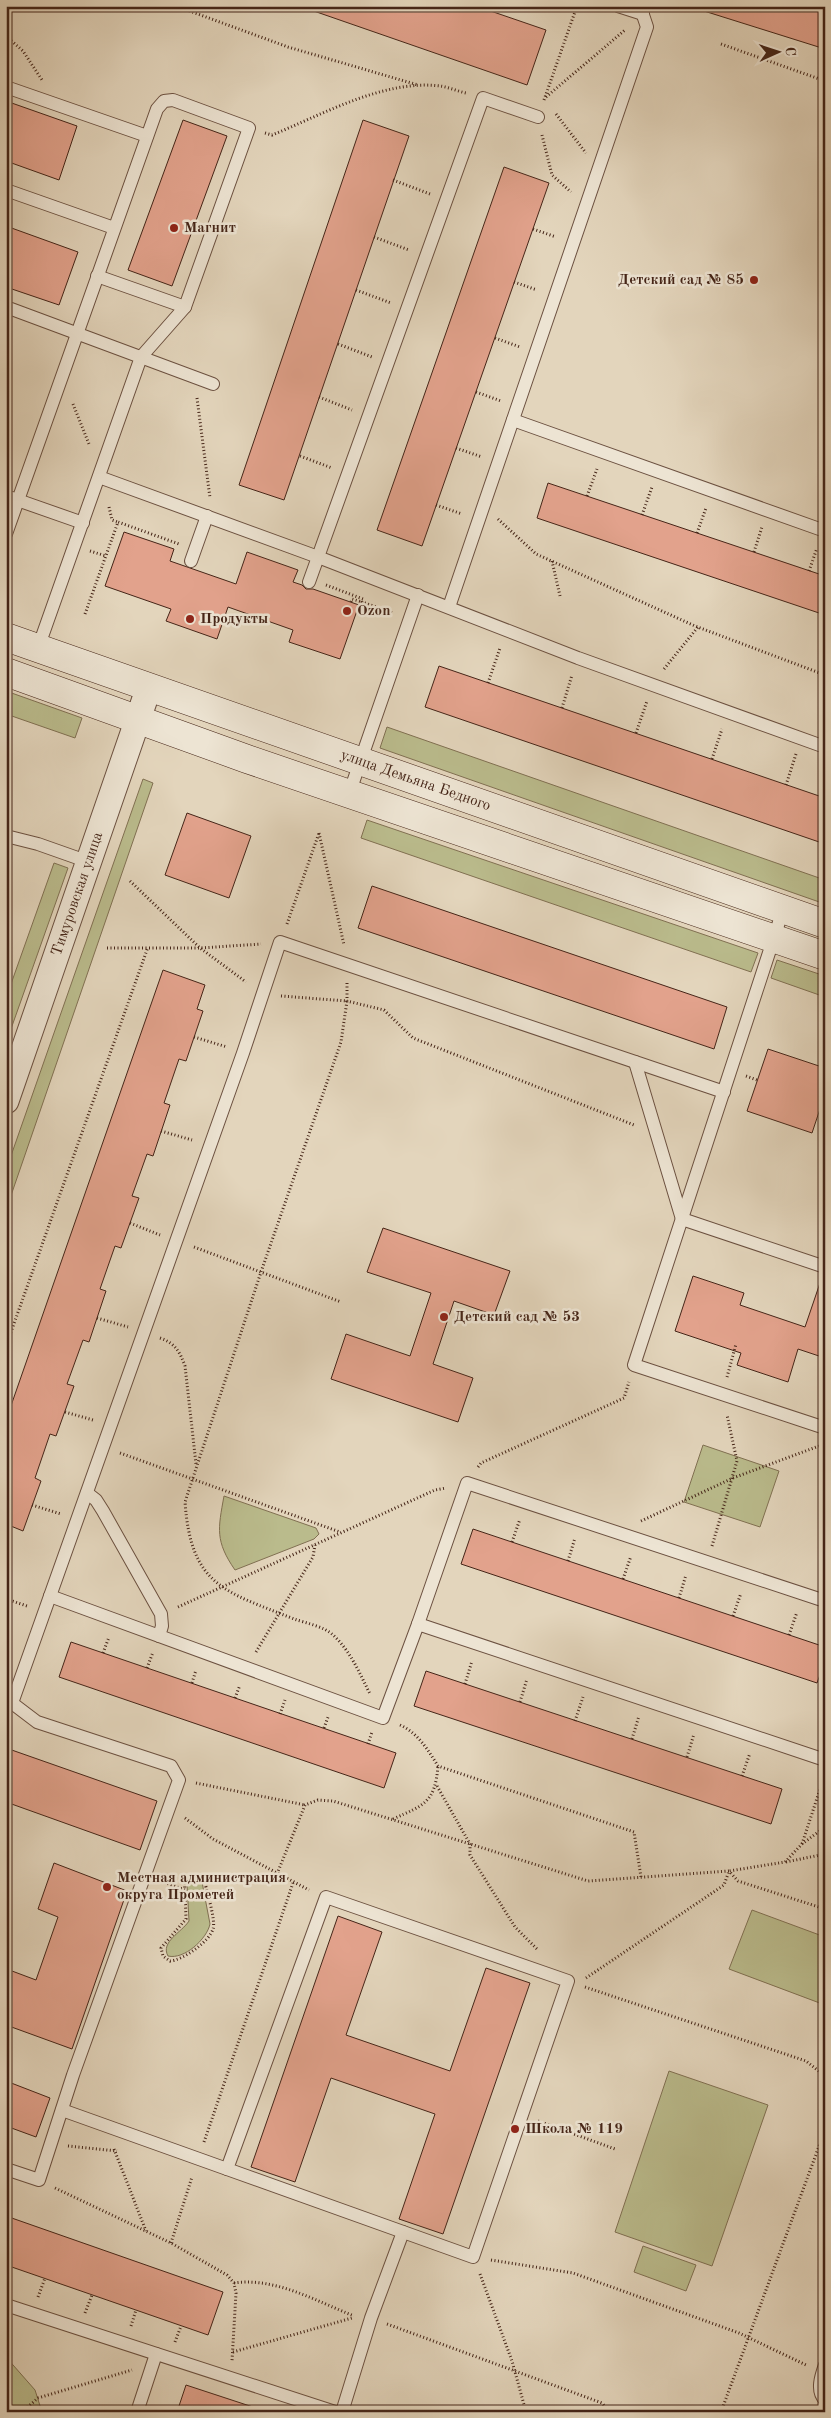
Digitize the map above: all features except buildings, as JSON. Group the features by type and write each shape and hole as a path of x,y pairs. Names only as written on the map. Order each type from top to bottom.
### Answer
{"street":[{"name":"улица Демьяна Бедного","path":"6,637 825,924"},
{"path":"6,672 349,794 825,956"},
{"name":"Тимуровская улица","path":"6,1101 149,687"}],"lane":[{"path":"450,607 647,27 641,10 618,6"},
{"path":"6,88 147,136"},
{"path":"310,581 483,98 538,117"},
{"path":"6,534 12,498 61,378 157,109 164,101 173,100 249,128 185,307 141,357 38,648"},
{"path":"6,190 114,228"},
{"path":"97,276 185,307"},
{"path":"6,307 213,384"},
{"path":"513,420 824,530"},
{"path":"99,476 450,607 578,658 825,748"},
{"path":"12,498 83,522"},
{"path":"193,555 207,516"},
{"path":"349,794 418,595"},
{"path":"6,836 38,844 89,862"},
{"path":"783,910 634,1365 825,1428"},
{"path":"6,2169 39,2180 178,1780 171,1766 37,1722 9,1702 78,1520 264,995 280,942 724,1092"},
{"path":"635,1062 682,1219"},
{"path":"682,1219 825,1267"},
{"path":"50,1596 382,1718 418,1624 467,1484 825,1601"},
{"path":"87,1493 96,1500 103,1511 161,1614 162,1626 159,1636"},
{"path":"418,1624 825,1760"},
{"path":"62,2110 473,2257 522,2115 573,1982 326,1897 227,2169"},
{"path":"342,2412 371,2318 403,2232"},
{"path":"6,2305 154,2359 231,2378 335,2412"},
{"path":"137,2412 154,2359"},
{"path":"823,2369 819,2385 822,2397 825,2400"}],"path":[{"path":"176,6 288,48 418,85"},
{"path":"577,6 538,117 552,175 587,208"},
{"path":"545,98 641,10"},
{"path":"6,36 23,50 43,82 48,102"},
{"path":"721,44 825,81"},
{"path":"249,128 272,135 374,93 418,85 441,86 483,98"},
{"path":"545,98 550,106"},
{"path":"556,113 599,171"},
{"path":"394,180 447,200"},
{"path":"374,237 427,257"},
{"path":"514,282 556,297"},
{"path":"356,290 408,309"},
{"path":"494,338 537,353"},
{"path":"338,344 388,363"},
{"path":"194,377 210,486 207,516"},
{"path":"61,378 87,434 99,476"},
{"path":"476,392 518,407"},
{"path":"320,397 369,416"},
{"path":"456,448 498,463"},
{"path":"587,496 602,452"},
{"path":"300,456 348,474"},
{"path":"642,515 657,471"},
{"path":"697,533 711,490"},
{"path":"436,505 479,520"},
{"path":"484,506 536,554 695,626 825,675"},
{"path":"754,552 768,510"},
{"path":"85,614 118,522 193,555"},
{"path":"809,571 824,530"},
{"path":"552,561 560,596"},
{"path":"310,581 363,598 362,602"},
{"path":"351,602 352,599 410,619"},
{"path":"488,683 506,629"},
{"path":"562,708 578,658"},
{"path":"712,759 727,712"},
{"path":"786,785 802,739"},
{"path":"107,948 200,948 280,942 319,833 348,964 347,1001 341,1042 261,1272 185,1502 187,1530 190,1544 202,1570 221,1587 278,1613 333,1634 350,1656 382,1718 409,1729 426,1746 438,1766 437,1786 427,1801 393,1819"},
{"path":"130,882 200,948 264,995 347,1001 384,1010 413,1038 656,1134"},
{"path":"6,1346 148,947"},
{"path":"194,1037 243,1053"},
{"path":"161,1132 210,1146"},
{"path":"819,1197 825,1197"},
{"path":"130,1224 341,1302"},
{"path":"97,1318 170,1342 180,1352 186,1374 197,1466"},
{"path":"707,1562 737,1461 723,1395 736,1344"},
{"path":"161,1614 435,1490 467,1484 481,1463 624,1398 634,1365"},
{"path":"65,1412 111,1425"},
{"path":"617,1533 733,1478 825,1444"},
{"path":"103,1447 341,1532"},
{"path":"512,1542 525,1503"},
{"path":"32,1505 78,1520"},
{"path":"568,1561 581,1521"},
{"path":"623,1579 636,1539"},
{"path":"246,1668 313,1557 315,1545"},
{"path":"679,1598 692,1558"},
{"path":"733,1616 746,1575"},
{"path":"789,1635 803,1594"},
{"path":"438,1766 634,1832 641,1878"},
{"path":"802,1844 825,1774"},
{"path":"178,1780 306,1805 318,1800 333,1801 588,1881 729,1871 825,1854"},
{"path":"437,1786 470,1844 470,1855 515,1926 573,1982 806,2061 825,2076"},
{"path":"168,1805 213,1839 326,1897"},
{"path":"278,1874 306,1805"},
{"path":"785,1862 802,1844 825,1827"},
{"path":"573,1982 724,1885 729,1871"},
{"path":"729,1871 738,1881 825,1909"},
{"path":"144,1874 185,1890"},
{"path":"197,1876 202,1878 205,1883 214,1929 192,1953 170,1961 163,1956 162,1948 186,1918 185,1890 184,1883 188,1878 197,1876"},
{"path":"171,2243 198,2158 294,1882"},
{"path":"522,2115 615,2149"},
{"path":"104,2125 116,2151 146,2231"},
{"path":"721,2412 825,2130"},
{"path":"50,2144 116,2151 161,2145"},
{"path":"39,2180 171,2243 227,2275 234,2283 236,2293 231,2378"},
{"path":"526,2412 515,2372 473,2257 572,2274 749,2337 823,2369"},
{"path":"233,2352 358,2317 267,2282 250,2281 234,2283"},
{"path":"371,2318 602,2404 609,2412"},
{"path":"22,2412 38,2398 154,2359"}],"green space":[{"path":"6,691 82,718 75,738 6,714"},
{"path":"387,727 825,880 825,904 380,748"},
{"path":"143,779 153,783 6,1210 6,1170"},
{"path":"367,820 758,953 751,972 361,838"},
{"path":"54,863 68,868 6,1043 6,998"},
{"path":"777,960 825,976 825,997 771,978"},
{"path":"703,1445 779,1471 760,1527 684,1502"},
{"path":"224,1496 316,1528 319,1534 314,1539 235,1570 221,1543 220,1517"},
{"path":"196,1879 202,1882 210,1924 208,1930 200,1942 188,1952 181,1955 168,1956 166,1951 169,1942 189,1921 187,1884 190,1880"},
{"path":"752,1910 825,1937 825,2005 729,1969"},
{"path":"669,2071 768,2105 712,2266 615,2232"},
{"path":"643,2246 696,2265 686,2291 634,2272"},
{"path":"6,2357 35,2390 42,2412 6,2412"}],"place":[{"name":"Магнит","path":"174,228"},
{"name":"Детский сад № 85","path":"754,280"},
{"name":"Ozon","path":"347,611"},
{"name":"Продукты","path":"190,619"},
{"name":"Детский сад № 53","path":"444,1317"},
{"name":"Местная администрация округа Прометей","path":"107,1887"},
{"name":"Школа № 119","path":"515,2129"}]}
